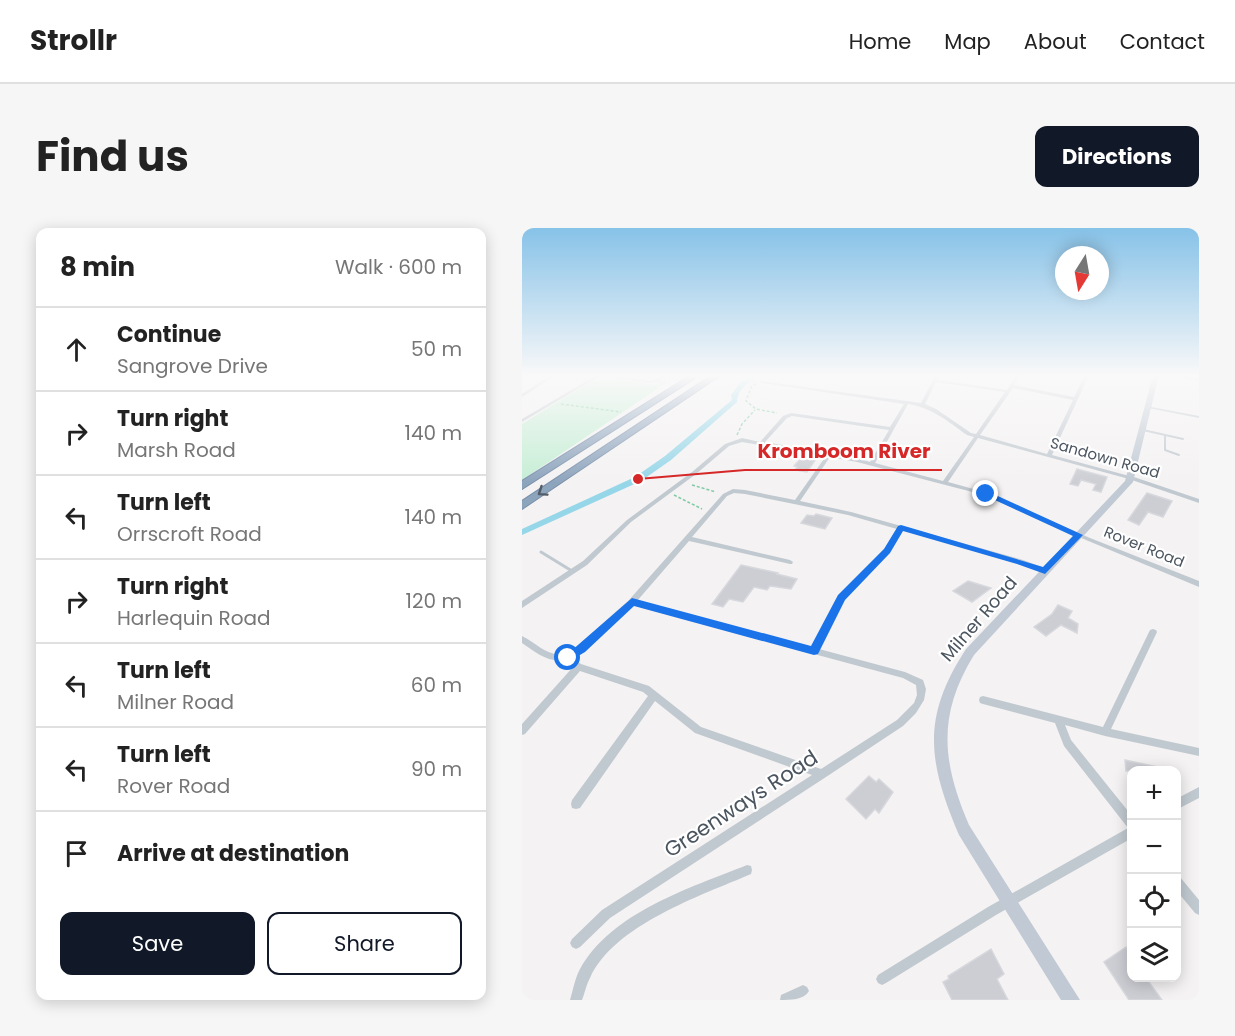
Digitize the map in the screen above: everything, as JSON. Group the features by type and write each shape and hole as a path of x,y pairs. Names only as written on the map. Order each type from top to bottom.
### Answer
{"highway":[{"path":"522,486 640,411"},
{"path":"522,506 663,411"},
{"path":"562,478 585,468 673,411"},
{"path":"522,486 628,412"}],"main road":[{"name":"Milner Road","path":"1071,1000 964,830 951,800 940,750 942,710 952,680 966,657 1131,478 1147,411"}],"street":[{"path":"522,421 539,411"},
{"path":"872,464 902,411"},
{"name":"Sandown Road","path":"935,411 966,433 1131,478 1199,501"},
{"path":"945,483 993,411"},
{"path":"1049,455 1069,411"},
{"path":"1169,411 1199,417"},
{"path":"762,443 788,415 801,414 892,429"},
{"path":"522,605 592,557 629,521 734,441"},
{"name":"Rover Road","path":"734,441 762,443 872,464 986,494 1199,584"},
{"path":"797,502 829,455"},
{"path":"522,639 553,659 568,658 582,649 632,602 725,495 733,491 797,502 901,528 1045,571"},
{"path":"632,602 814,651 842,598 887,550 901,528"},
{"path":"687,538 790,562"},
{"path":"1106,732 1153,632"},
{"name":"Greenways Road","path":"576,943 606,914 900,723 916,708 922,693 920,683 914,678 814,651"},
{"path":"568,658 578,667 639,686 698,730 823,774"},
{"path":"522,731 578,667"},
{"path":"576,804 654,695"},
{"path":"983,700 1106,732 1199,752"},
{"path":"1058,720 1067,743 1127,820"},
{"path":"1181,802 1199,792"},
{"path":"882,979 1127,834"},
{"path":"576,1000 578,990 591,962 600,950 622,931 648,915 747,870"},
{"path":"1181,887 1199,909"},
{"path":"786,1000 803,991"}],"lane":[{"path":"1143,430 1183,439"},
{"path":"1165,435 1165,450 1179,455"},
{"path":"541,552 572,572"}],"path":[{"path":"603,411 628,412"},
{"path":"734,441 742,424 754,411"},
{"path":"767,411 788,415"},
{"path":"682,482 725,495"},
{"path":"668,492 710,513"}],"green space":[{"path":"543,411 624,411 522,480 522,424"}],"building":[{"path":"802,457 816,459 807,472 795,470 797,467 794,466"},
{"path":"1077,469 1107,477 1101,492 1093,490 1096,484 1081,480 1078,486 1070,484"},
{"path":"1147,493 1172,501 1163,517 1148,512 1139,525 1128,520"},
{"path":"816,514 832,518 825,529 801,523 807,515"},
{"path":"741,565 797,579 791,589 770,586 767,590 754,587 743,602 729,599 723,607 712,604"},
{"path":"968,581 991,588 972,602 953,591"},
{"path":"1058,605 1072,611 1068,618 1078,624 1077,633 1061,625 1046,636 1034,627 1052,614"},
{"path":"1125,760 1153,766 1127,766 1126,771"},
{"path":"869,776 876,782 879,779 893,792 879,813 875,809 866,819 846,799"},
{"path":"1126,947 1127,982 1149,982 1162,1000 1129,1000 1104,962"},
{"path":"991,949 1004,974 997,979 1008,1000 952,1000 943,982 949,979 948,976"}],"waterway":[{"path":"522,532 638,479 668,458 723,411"}],"place":[{"name":"Kromboom River","path":"638,479"}],"route":[{"path":"568,658 582,649 632,602 814,651 838,603 887,550 901,528 1028,564 1045,571 1079,535 986,494"}]}
